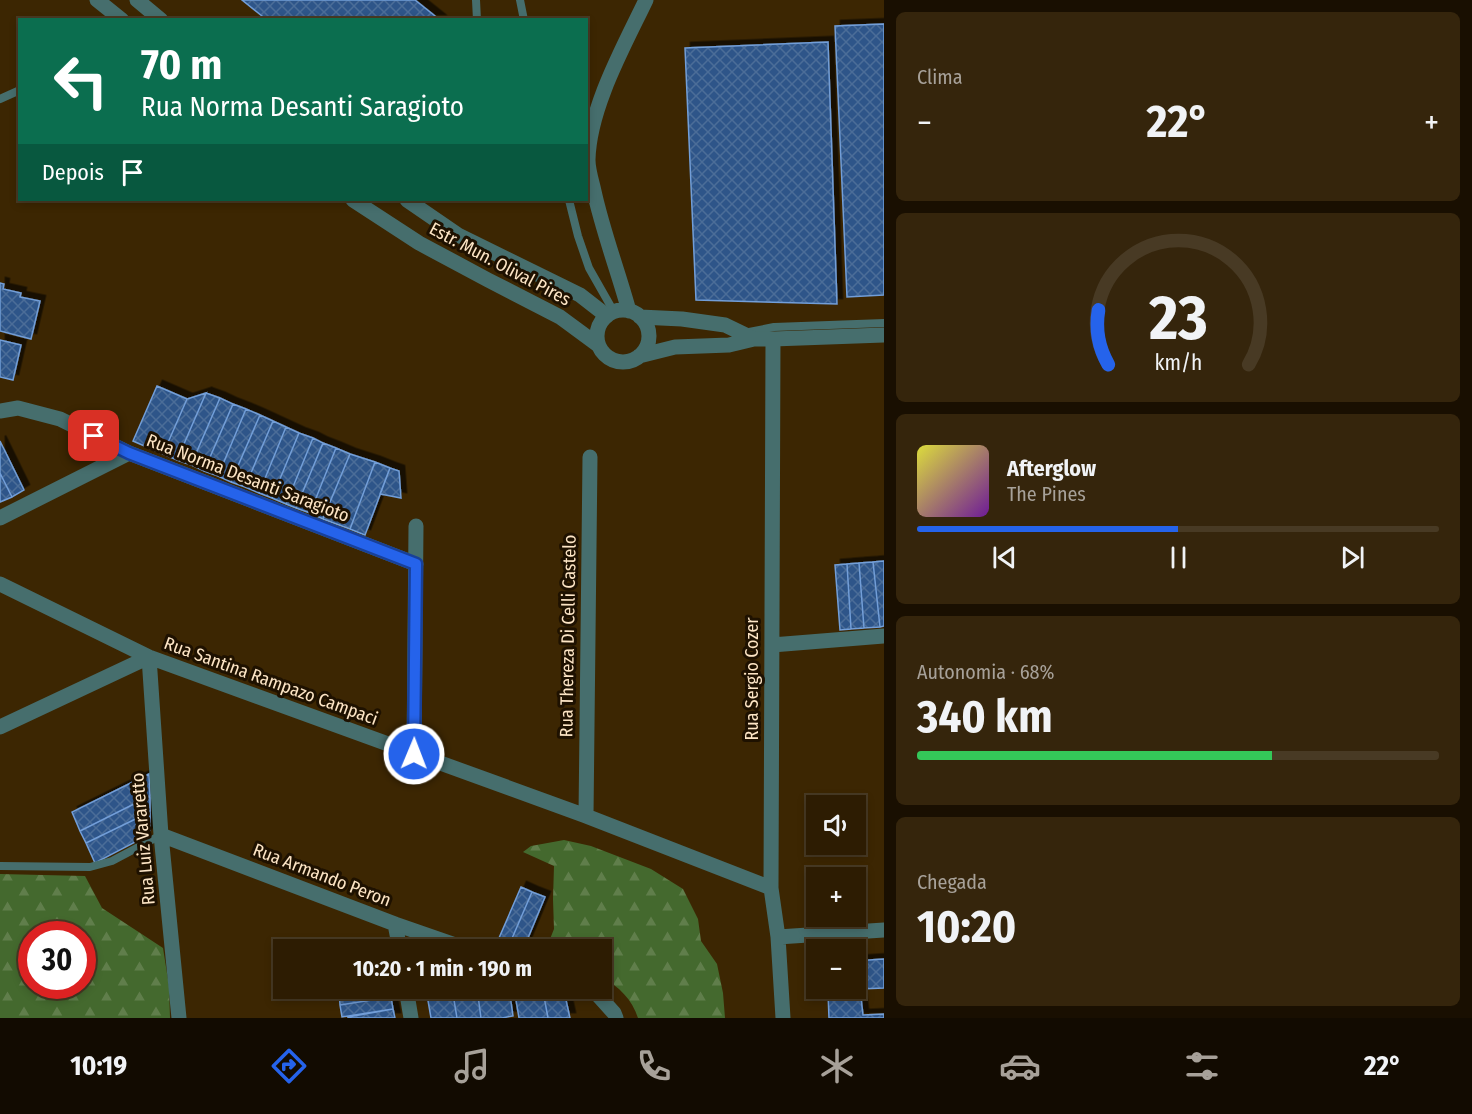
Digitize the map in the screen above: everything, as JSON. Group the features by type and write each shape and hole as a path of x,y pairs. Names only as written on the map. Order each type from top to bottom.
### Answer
{"street":[{"path":"98,0 120,18"},
{"path":"137,0 159,18"},
{"path":"622,314 621,282 600,217 588,161 593,127 603,92 646,0"},
{"name":"Estr. Mun. Olival Pires","path":"355,201 419,243 560,317 598,345 608,358 615,362 632,361 639,356 675,347 729,345 749,336"},
{"name":"Estr. Mun. Olival Pires","path":"408,201 458,235 622,314 725,325 749,336 772,339 884,335"},
{"path":"598,345 597,329 601,322 622,314 645,322 648,329 647,344 639,356"},
{"name":"Rua Sergio Cozer","path":"772,339 771,888 778,937 783,1018"},
{"name":"Rua Norma Desanti Saragioto","path":"0,411 18,408 60,419 129,453 416,564"},
{"path":"0,518 129,453"},
{"name":"Rua Thereza Di Celli Castelo","path":"586,816 590,457"},
{"path":"414,754 416,526"},
{"name":"Rua Santina Rampazo Campaci","path":"0,584 149,657 586,816 771,888"},
{"path":"772,645 884,636"},
{"path":"0,727 149,657"},
{"name":"Rua Luiz Vararetto","path":"149,657 161,835 179,1018"},
{"name":"Rua Armando Peron","path":"161,835 438,939"},
{"path":"395,924 398,939"},
{"path":"778,937 884,930"},
{"path":"408,999 411,1018"},
{"path":"601,999 615,1015"}],"lane":[{"path":"476,0 477,18"},
{"path":"519,0 524,18"},
{"path":"0,99 18,91"},
{"path":"569,201 589,268 622,314"},
{"path":"749,336 774,327 884,323"},
{"path":"0,866 90,867 111,861 161,835"}],"green space":[{"path":"564,840 591,846 651,869 683,889 698,919 701,941 717,964 725,1018 638,1018 624,994 612,984 612,939 550,939 554,929 554,866 523,852 531,846"},
{"path":"0,874 85,876 102,908 163,948 169,986 170,1018 0,1018"}],"building":[{"path":"242,0 415,0 438,18 264,18"},
{"path":"884,24 884,295 847,297 835,26"},
{"path":"828,42 837,304 696,300 685,48"},
{"path":"0,283 4,284 3,289 21,293 20,297 40,301 31,339 0,331"},
{"path":"0,340 21,345 13,380 0,377"},
{"path":"157,386 187,399 163,454 133,441"},
{"path":"206,393 220,398 191,465 177,460"},
{"path":"206,393 177,460 163,454 187,399"},
{"path":"220,398 233,404 204,471 191,465"},
{"path":"233,404 246,409 218,476 204,471"},
{"path":"246,409 260,415 231,482 218,476"},
{"path":"260,415 273,421 245,487 231,482"},
{"path":"273,421 286,427 259,493 245,487"},
{"path":"286,427 299,433 272,498 259,493"},
{"path":"299,433 313,438 286,504 272,498"},
{"path":"313,438 323,443 296,508 286,504"},
{"path":"0,441 24,490 12,497 0,473"},
{"path":"323,443 336,448 310,513 296,508"},
{"path":"336,448 350,454 323,519 310,513"},
{"path":"350,454 375,462 350,529 323,519"},
{"path":"375,462 390,468 365,535 350,529"},
{"path":"390,468 399,471 401,498 380,494"},
{"path":"0,473 12,497 0,502"},
{"path":"884,561 884,626 880,627 873,562"},
{"path":"873,562 880,627 864,628 859,563"},
{"path":"859,563 864,628 851,629 847,564"},
{"path":"847,564 851,629 840,630 835,565"},
{"path":"149,774 150,796 80,831 72,812"},
{"path":"150,796 150,812 86,843 80,831"},
{"path":"150,812 150,830 143,838 95,863 86,843"},
{"path":"521,887 532,892 512,939 499,939"},
{"path":"532,892 545,897 528,939 512,939"},
{"path":"884,959 884,988 866,989 866,960"},
{"path":"340,999 378,999 340,1005"},
{"path":"391,999 393,1009 342,1017 340,1005"},
{"path":"428,999 454,999 457,1018 431,1018"},
{"path":"454,999 478,999 481,1018 457,1018"},
{"path":"478,999 511,999 513,1016 481,1018"},
{"path":"516,999 544,999 548,1018 519,1018"},
{"path":"544,999 566,1000 570,1018 548,1018"},
{"path":"828,999 861,999 863,1015 884,1014 884,1018 829,1018"},
{"path":"393,1009 395,1018 348,1018 348,1017"}],"route":[{"path":"94,436 129,453 416,564 414,754"}]}
